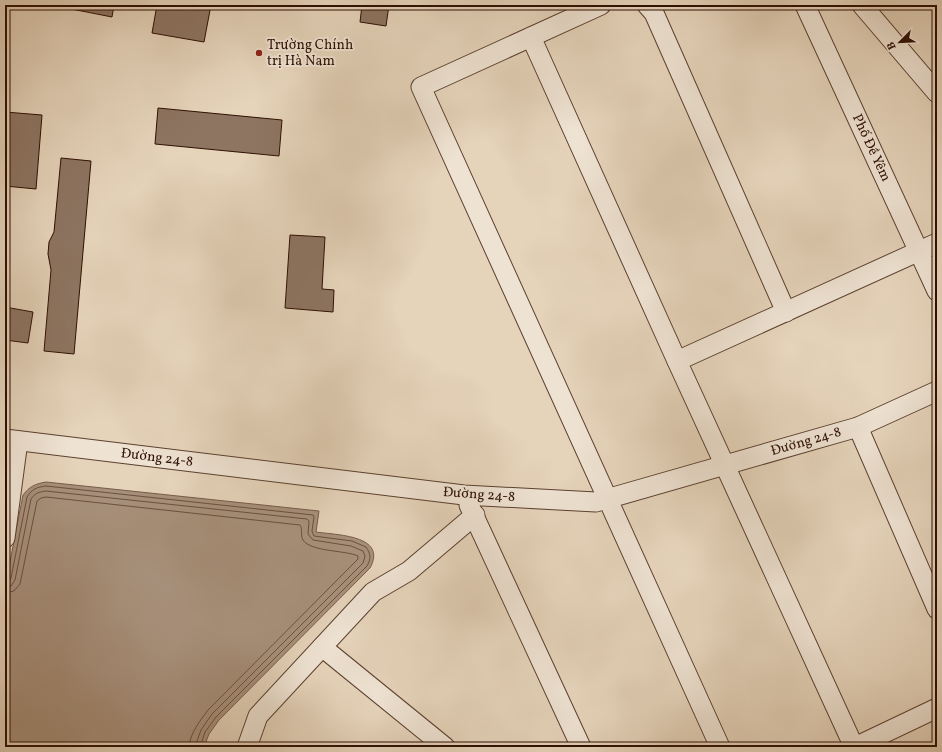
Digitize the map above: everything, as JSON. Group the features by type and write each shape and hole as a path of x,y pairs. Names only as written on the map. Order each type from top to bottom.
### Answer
{"street":[{"path":"601,5 421,87 720,747"},
{"path":"647,5 654,13 786,312"},
{"name":"Phố Đề Yêm","path":"805,5 937,290"},
{"path":"862,5 937,93"},
{"path":"531,37 677,361 854,747 937,708"},
{"path":"677,361 937,243"},
{"name":"Đường 24-8","path":"11,440 464,495 596,502 858,427 937,391"},
{"path":"858,427 937,609"},
{"path":"5,538 11,440"},
{"path":"464,495 475,515 581,747"},
{"path":"247,747 258,716 373,592 409,571 475,515"},
{"path":"322,647 445,747"}],"water":[{"path":"46,482 319,511 316,532 347,536 357,539 366,543 372,549 374,557 370,568 219,720 209,734 204,747 5,747 5,587 23,495 33,486"}],"building":[{"path":"51,5 114,5 112,17"},
{"path":"157,5 211,5 204,42 152,33"},
{"path":"362,5 389,5 386,26 360,22"},
{"path":"158,108 282,120 279,156 155,144"},
{"path":"5,112 42,115 36,189 5,186"},
{"path":"61,158 91,161 74,354 44,351 51,270 48,254 49,242 54,232"},
{"path":"290,235 325,237 322,289 334,290 333,312 285,308"},
{"path":"5,307 33,312 28,343 5,340"}],"place":[{"name":"Trường Chính trị Hà Nam","path":"259,53"}]}
